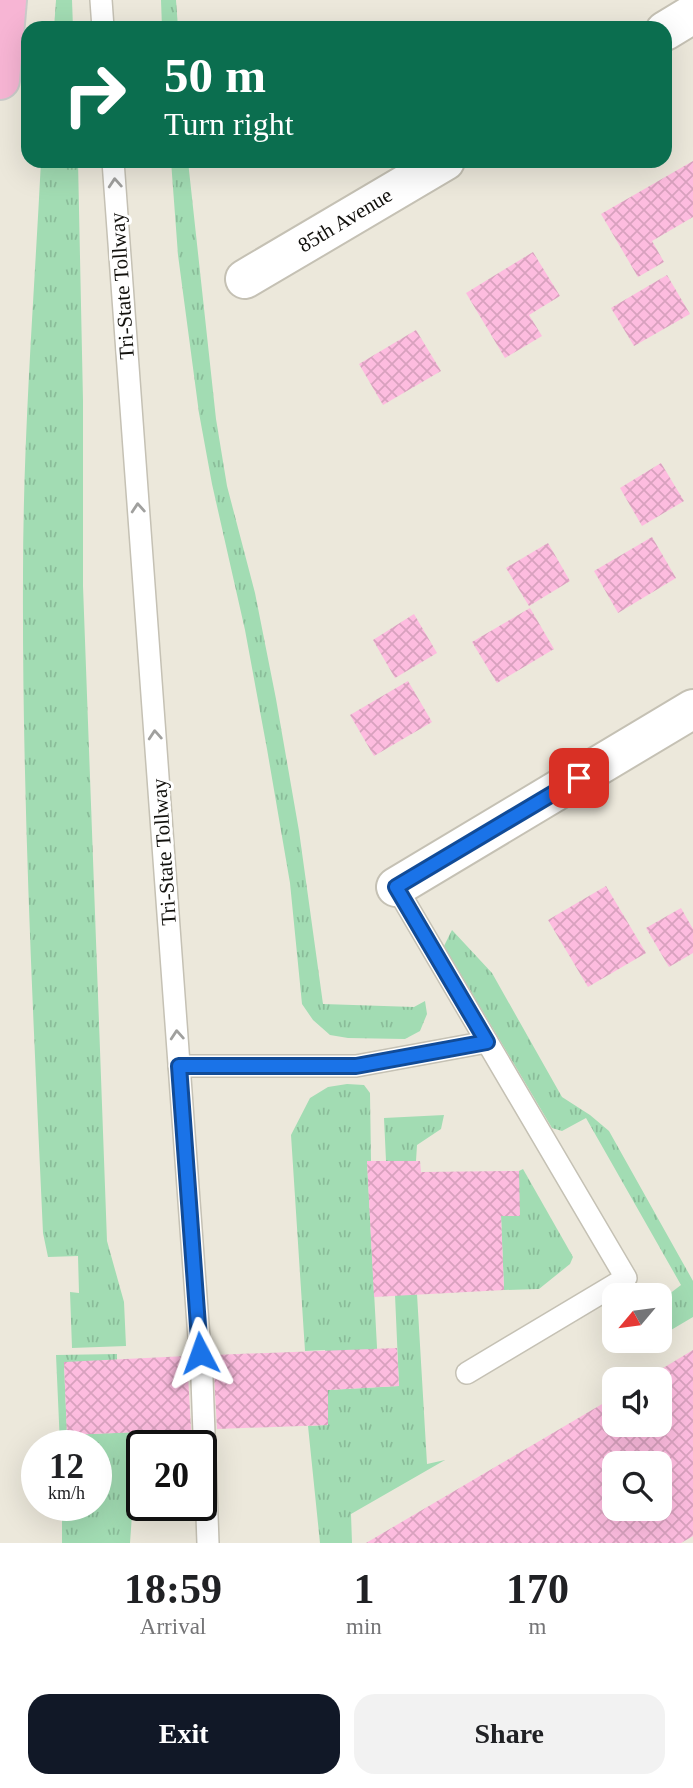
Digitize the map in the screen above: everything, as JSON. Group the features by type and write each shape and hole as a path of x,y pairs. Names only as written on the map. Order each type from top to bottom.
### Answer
{"highway":[{"path":"0,80 8,0"}],"street":[{"path":"672,27 693,14"},
{"name":"85th Avenue","path":"245,279 433,168"},
{"path":"396,887 693,709"}],"lane":[{"path":"101,0 102,21"},
{"name":"Tri-State Tollway","path":"114,168 202,1379 208,1543"},
{"path":"396,887 626,1278 467,1373"},
{"path":"179,1066 356,1066 487,1042"}],"green space":[{"path":"56,0 72,0 73,21 54,21"},
{"path":"161,0 176,0 178,21 162,21"},
{"path":"41,168 78,168 83,401 83,586 107,1241 124,1302 126,1346 72,1348 70,1292 79,1293 78,1256 48,1257 43,1233 26,822 23,524"},
{"path":"172,168 189,168 216,419 227,486 255,593 276,699 299,831 323,1004 414,1007 425,1001 427,1014 420,1031 405,1039 330,1035 313,1020 302,1004 290,883 245,630 199,413 178,255"},
{"path":"452,930 492,973 562,1097 609,1131 693,1281 693,1317 672,1329 672,1292 681,1285 586,1118 562,1131 552,1128 444,946"},
{"path":"364,1085 370,1093 371,1161 367,1161 378,1366 326,1369 325,1350 305,1351 291,1135 310,1098 328,1087"},
{"path":"444,1115 441,1129 417,1145 416,1161 386,1161 384,1118"},
{"path":"523,1169 573,1257 570,1264 539,1289 504,1290 501,1216 519,1171"},
{"path":"417,1294 427,1464 445,1460 351,1514 352,1543 320,1543 308,1426 328,1425 328,1390 399,1386 395,1295"},
{"path":"117,1354 117,1360 64,1363 67,1430 59,1430 56,1355"},
{"path":"126,1432 126,1521 132,1521 130,1543 62,1543 62,1521 112,1521 112,1433"}],"building":[{"path":"693,161 693,217 652,241 664,262 638,277 601,214"},
{"path":"533,252 560,296 529,315 542,336 505,358 466,293"},
{"path":"667,275 690,314 634,346 611,308"},
{"path":"416,330 441,371 383,405 359,364"},
{"path":"661,463 684,501 642,526 620,488"},
{"path":"652,537 676,578 618,613 594,571"},
{"path":"548,543 570,581 529,606 506,568"},
{"path":"530,608 554,649 497,683 472,642"},
{"path":"414,614 437,653 395,678 373,640"},
{"path":"408,681 432,722 374,756 350,715"},
{"path":"606,886 646,953 588,987 548,920"},
{"path":"681,908 693,929 693,953 669,967 646,928"},
{"path":"367,1161 420,1161 421,1172 519,1171 520,1216 501,1216 504,1290 374,1297"},
{"path":"397,1348 399,1386 328,1390 328,1425 217,1429 213,1355"},
{"path":"693,1350 693,1536 681,1543 366,1543 602,1404 602,1437 672,1437 672,1367 665,1367"},
{"path":"187,1356 191,1430 126,1430 126,1433 112,1433 112,1430 67,1430 64,1362"}],"route":[{"path":"200,1353 179,1066 356,1066 487,1042 396,887 579,778"}]}
